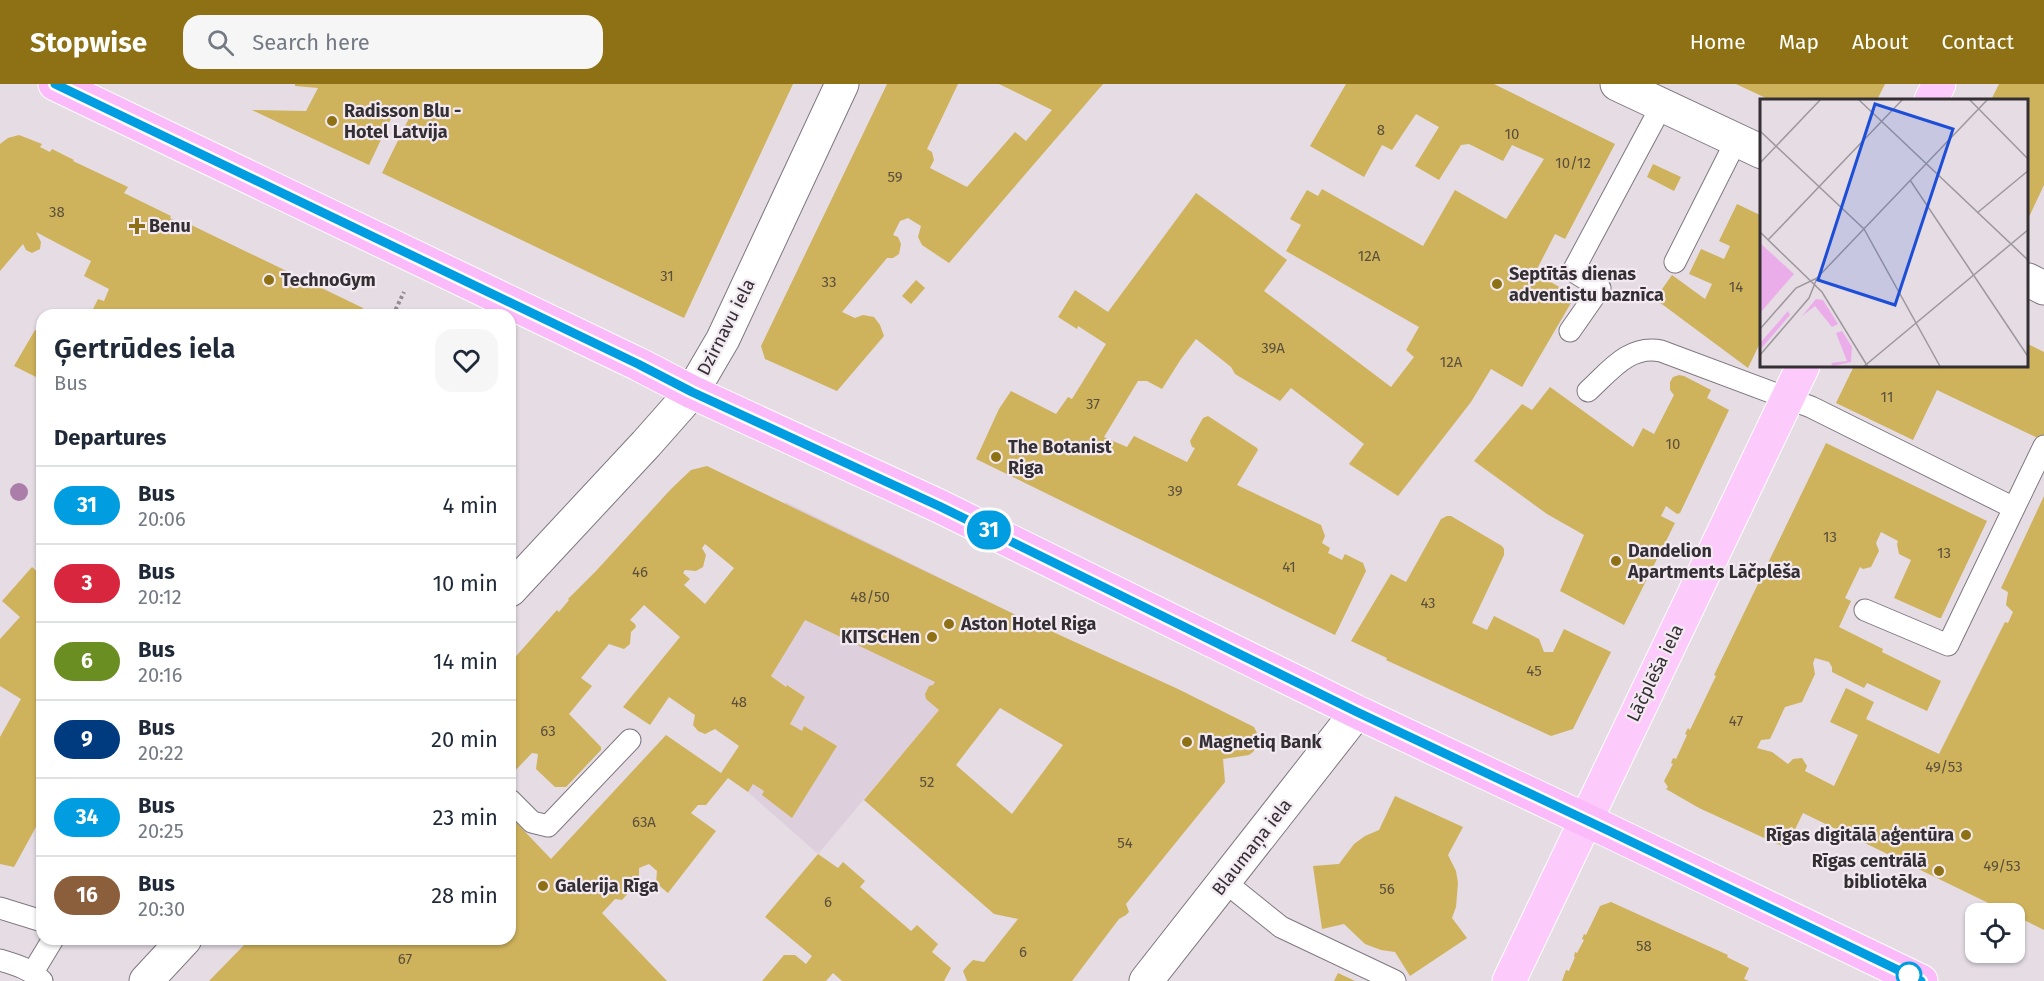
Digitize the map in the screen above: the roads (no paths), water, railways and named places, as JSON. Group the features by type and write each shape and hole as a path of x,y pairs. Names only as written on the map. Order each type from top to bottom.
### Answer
{"highway":[{"path":"55,84 692,392 939,506 1357,712 1921,981"}],"main road":[{"path":"1932,99 1939,84"},
{"name":"Lāčplēša iela","path":"1509,981 1802,368"}],"street":[{"name":"Dzirnavu iela","path":"516,584 692,392 723,339 842,84"},
{"path":"1626,86 1749,147"},
{"path":"2029,280 2044,288"},
{"name":"Blaumaņa iela","path":"1146,981 1357,712"},
{"path":"146,981 180,945"}],"lane":[{"path":"1570,332 1600,288 1574,271 1662,105"},
{"path":"1675,262 1749,147"},
{"path":"1588,391 1626,357 1634,352 1652,349 1788,397 1839,420 2014,508"},
{"path":"1865,610 1948,645 2044,446"},
{"path":"516,806 532,822 548,826 630,740"},
{"path":"1225,882 1281,927 1395,981"},
{"path":"0,908 36,919"},
{"path":"0,960 38,976 51,945"}],"place":[{"name":"Radisson Blu - Hotel Latvija","path":"332,121"},
{"name":"Benu","path":"137,226"},
{"name":"TechnoGym","path":"269,280"},
{"name":"Septītās dienas adventistu baznīca","path":"1497,284"},
{"name":"The Botanist Riga","path":"996,457"},
{"name":"Dandelion Apartments Lāčplēša","path":"1616,561"},
{"name":"Aston Hotel Riga","path":"949,624"},
{"name":"KITSCHen","path":"932,637"},
{"name":"Magnetiq Bank","path":"1187,742"},
{"name":"Rīgas digitālā aģentūra","path":"1966,835"},
{"name":"Rīgas centrālā bibliotēka","path":"1939,871"},
{"name":"Galerija Rīga","path":"543,886"}]}
